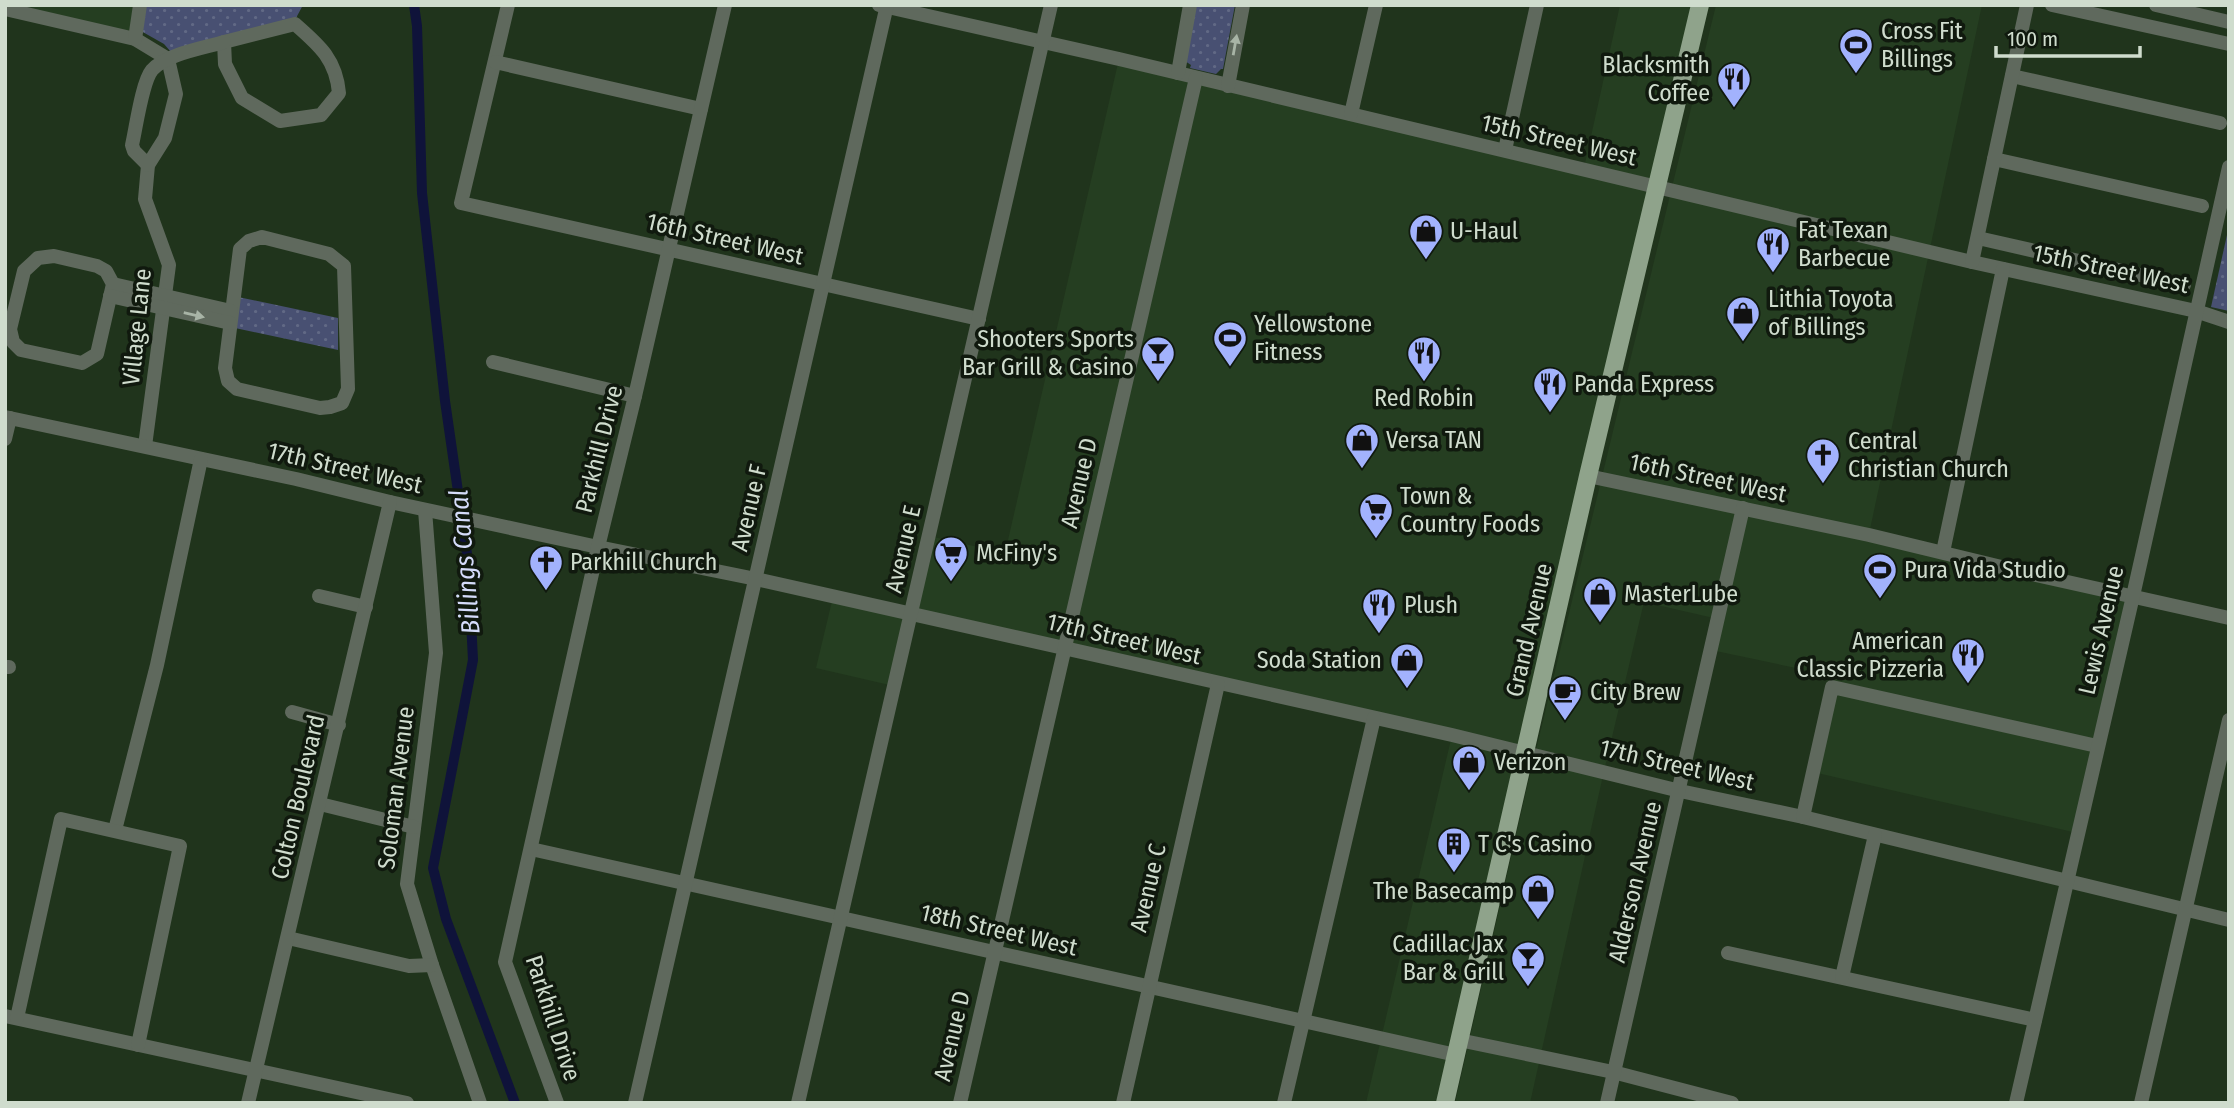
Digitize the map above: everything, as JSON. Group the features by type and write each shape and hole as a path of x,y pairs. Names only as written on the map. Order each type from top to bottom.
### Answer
{"main road":[{"name":"Grand Avenue","path":"1445,1103 1588,476 1700,5"}],"street":[{"path":"135,38 140,5"},
{"path":"508,5 495,62 701,109"},
{"name":"Parkhill Drive","path":"557,1103 505,962 598,548 725,5"},
{"name":"Avenue E","path":"799,1103 1051,5"},
{"path":"1178,73 1190,5"},
{"path":"1228,86 1242,5"},
{"path":"1351,114 1376,5"},
{"path":"1505,150 1537,5"},
{"path":"1972,262 2027,5"},
{"path":"2052,5 2229,44"},
{"path":"2156,5 2229,22"},
{"name":"15th Street West","path":"884,6 1042,41 1972,262 2196,312 2229,322"},
{"name":"Avenue F","path":"635,1103 824,284 884,6"},
{"path":"5,9 135,38 168,59"},
{"path":"148,165 134,151 132,145 145,87 152,71 168,59 224,43 295,24 317,44 337,73 339,93 321,115 280,121 242,98 225,64 224,43"},
{"name":"Village Lane","path":"145,446 169,265 145,199 148,165 165,138 176,94 168,59"},
{"name":"16th Street West","path":"495,62 461,203 979,319"},
{"path":"2012,76 2220,123"},
{"name":"Avenue D","path":"960,1103 1196,78"},
{"path":"1994,159 2202,206"},
{"name":"Lewis Avenue","path":"2016,1103 2229,167"},
{"path":"262,237 328,254 337,259 344,266 348,355 348,389 342,403 320,408 237,389 228,381 225,368 231,317 240,249 249,241 262,237"},
{"path":"1978,238 2185,285"},
{"path":"54,256 97,266 106,271 111,290 97,354 82,363 21,350 13,342 10,329 24,271 38,258 54,256"},
{"path":"1943,552 2003,269"},
{"path":"111,290 231,317"},
{"path":"493,362 635,396"},
{"path":"5,439 8,417"},
{"name":"17th Street West","path":"8,417 598,548 756,579 1457,736 2229,920"},
{"path":"115,830 157,665 201,459"},
{"name":"16th Street West","path":"1588,476 1943,552 2229,618"},
{"name":"Colton Boulevard","path":"248,1103 390,502"},
{"name":"Alderson Avenue","path":"1607,1103 1743,508"},
{"name":"Soloman Avenue","path":"425,510 436,653 407,884 480,1103"},
{"path":"319,596 366,607"},
{"name":"Avenue C","path":"1123,1103 1218,684"},
{"path":"1803,817 1832,687 2097,746"},
{"path":"292,712 339,724"},
{"path":"1284,1103 1374,718"},
{"path":"2141,1103 2229,720"},
{"path":"320,804 414,827"},
{"path":"138,1045 180,846 61,819 11,1017 385,1100 407,1103"},
{"path":"1842,977 1875,835"},
{"name":"18th Street West","path":"531,849 1303,1021 1614,1072 1732,1103"},
{"path":"288,939 410,966 432,965"},
{"path":"1728,953 2035,1020"}],"shaded area":[{"path":"5,5 138,5 135,39"},
{"path":"144,5 303,5 296,18 171,52 164,44 141,31"},
{"path":"1195,5 1235,5 1223,69 1216,74 1190,68 1191,65 1185,61"},
{"path":"1620,5 1700,5 1445,1103 1366,1103 1452,735 911,615 894,686 816,668 833,597 911,614 929,536 1005,553 1119,59 1584,168"},
{"path":"1716,5 1982,5 1869,534 2133,596 2077,833 1813,772 1834,676 1711,650 1718,619 1644,602 1530,1103 1455,1103 1528,783"},
{"path":"2229,226 2229,311 2211,307"},
{"path":"238,297 338,318 338,350 235,328"}],"waterway":[{"name":"Billings Canal","path":"414,5 417,26 422,193 445,401 468,561 473,660 433,868 446,919 515,1103"}],"place":[{"name":"Cross Fit Billings","path":"1856,75"},
{"name":"Blacksmith Coffee","path":"1734,109"},
{"name":"U-Haul","path":"1426,261"},
{"name":"Fat Texan Barbecue","path":"1773,274"},
{"name":"Lithia Toyota of Billings","path":"1743,343"},
{"name":"Yellowstone Fitness","path":"1230,368"},
{"name":"Shooters Sports Bar Grill & Casino","path":"1158,383"},
{"name":"Red Robin","path":"1424,383"},
{"name":"Panda Express","path":"1550,414"},
{"name":"Versa TAN","path":"1362,470"},
{"name":"Central Christian Church","path":"1823,485"},
{"name":"Town & Country Foods","path":"1376,540"},
{"name":"McFiny's","path":"951,583"},
{"name":"Parkhill Church","path":"546,592"},
{"name":"Pura Vida Studio","path":"1880,600"},
{"name":"MasterLube","path":"1600,624"},
{"name":"Plush","path":"1379,635"},
{"name":"American Classic Pizzeria","path":"1968,685"},
{"name":"Soda Station","path":"1407,690"},
{"name":"City Brew","path":"1565,722"},
{"name":"Verizon","path":"1469,792"},
{"name":"T C's Casino","path":"1454,874"},
{"name":"The Basecamp","path":"1538,921"},
{"name":"Cadillac Jax Bar & Grill","path":"1528,988"}]}
